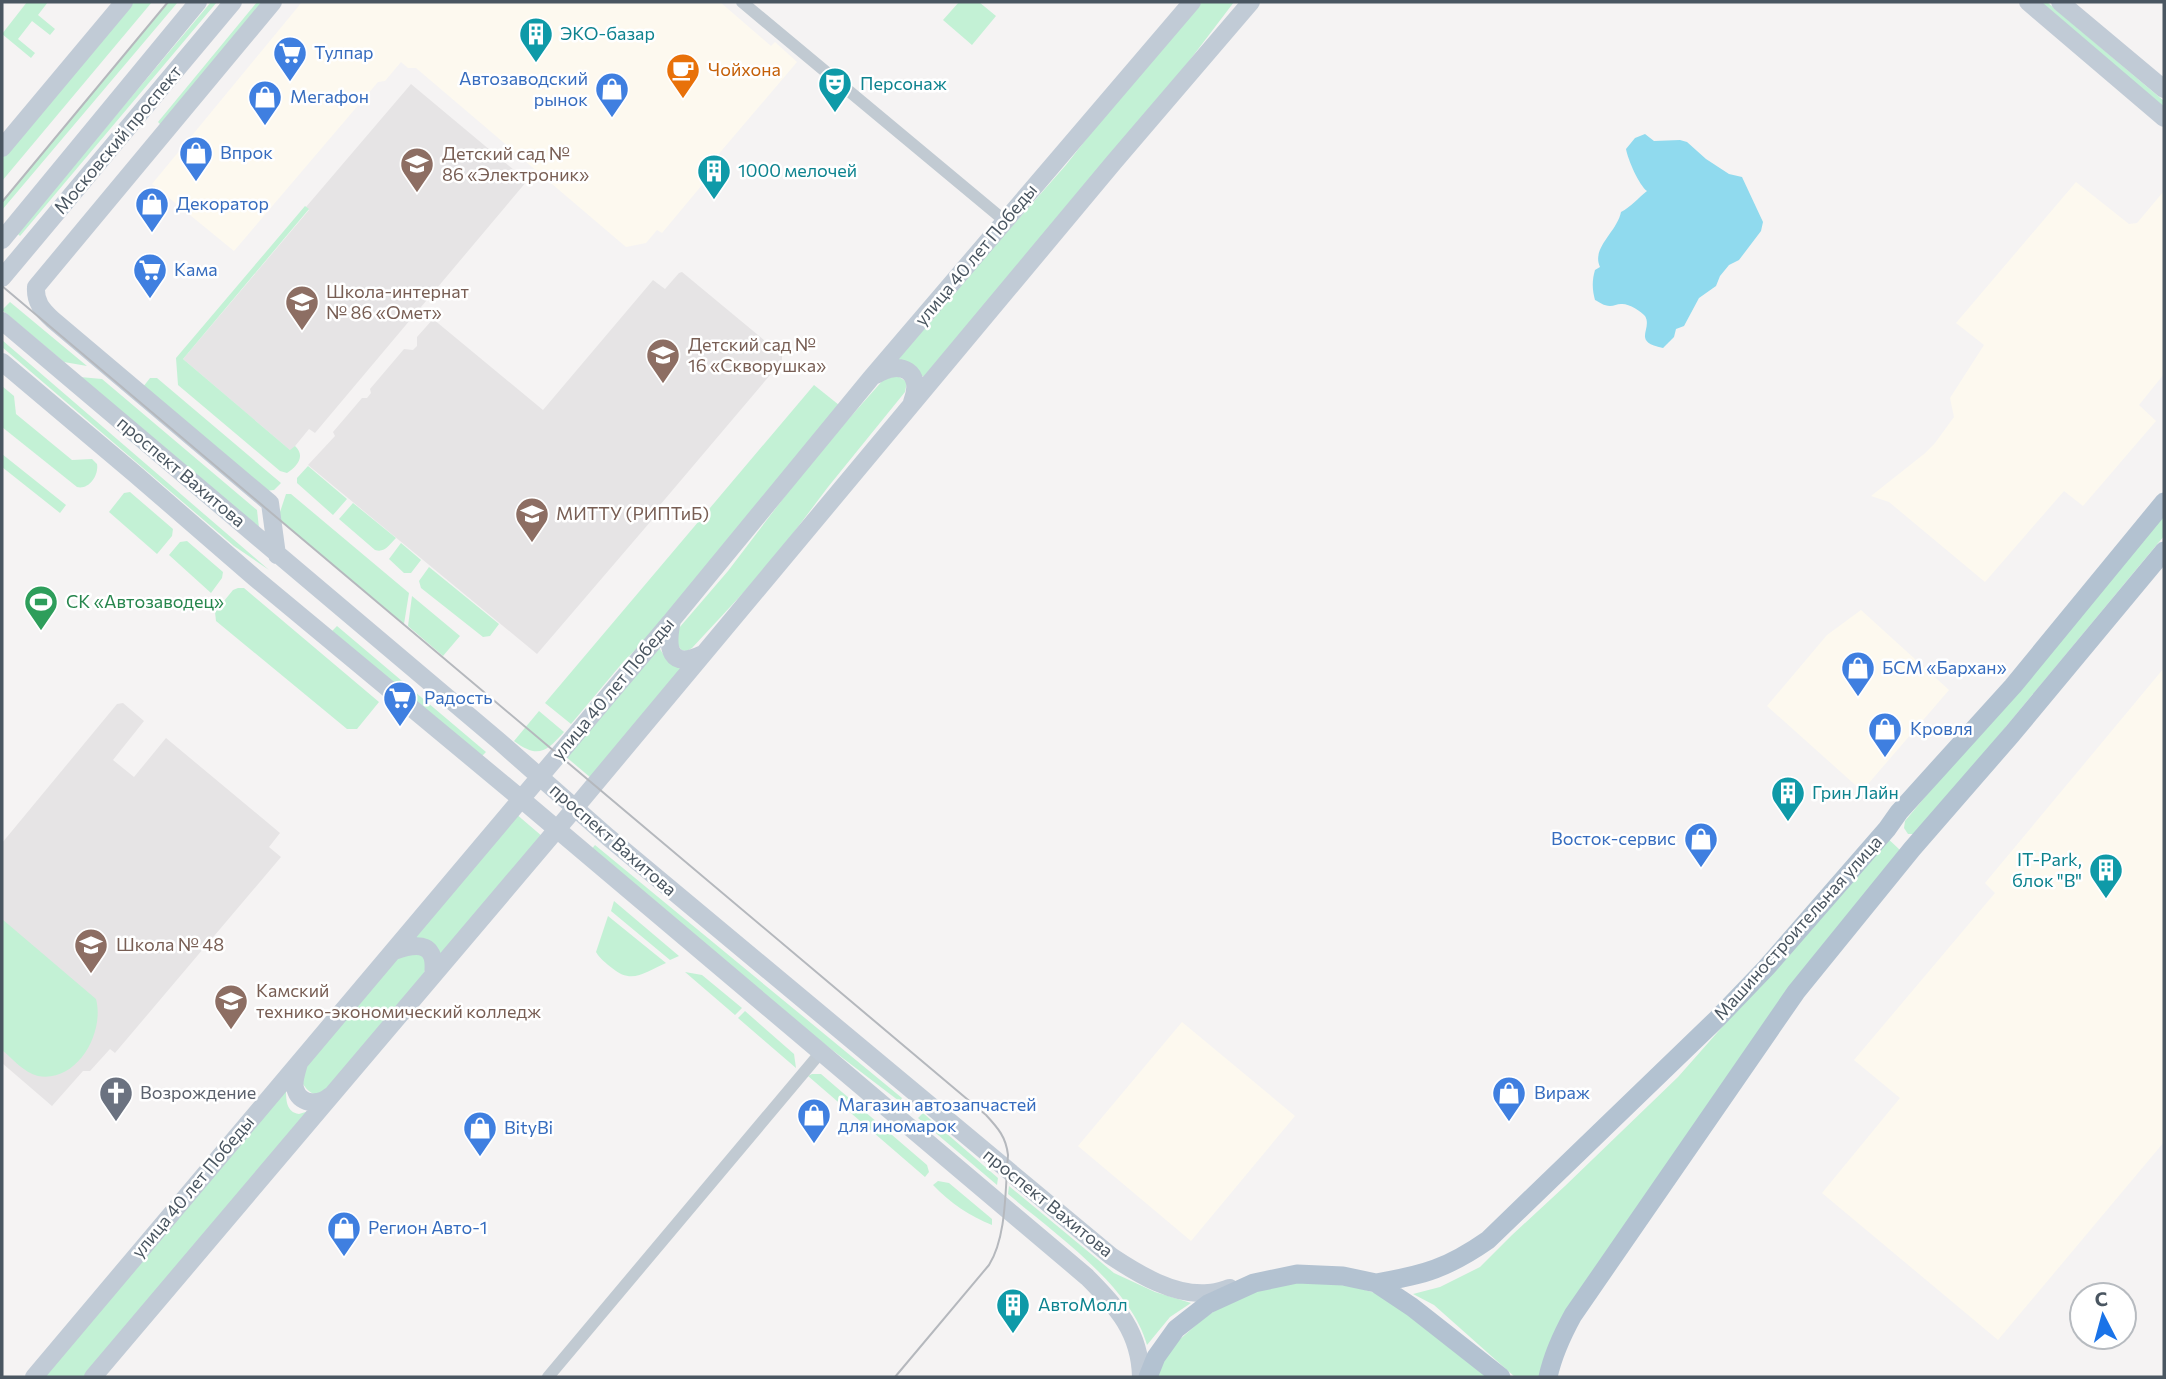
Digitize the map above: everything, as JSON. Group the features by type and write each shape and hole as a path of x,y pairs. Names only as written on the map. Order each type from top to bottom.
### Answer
{"main road":[{"path":"2,148 124,2"},
{"name":"Московский проспект","path":"2,240 198,2"},
{"name":"Московский проспект","path":"9,280 233,2"},
{"path":"274,2 36,287 39,306 48,315 270,503 277,555"},
{"name":"улица 40 лет Победы","path":"34,1377 672,620 871,378 1192,2"},
{"path":"93,1377 557,830 1114,162 1251,2"},
{"path":"2028,2 2164,118"},
{"path":"2060,2 2164,89"},
{"path":"2087,51 2102,48 2101,36"},
{"path":"2,269 9,280 36,287"},
{"name":"проспект Вахитова","path":"2,321 575,808 1111,1256 1129,1268 1189,1292 1208,1293 1254,1283"},
{"name":"проспект Вахитова","path":"2,362 1042,1238 1109,1298 1125,1318 1141,1360 1141,1377"},
{"path":"871,378 885,369 897,368 909,373 916,381 918,389 911,406"},
{"name":"Машиностроительная улица","path":"1376,1283 1436,1270 1464,1257 1488,1240 1718,1018 1766,968 1899,812 2013,687 2164,502"},
{"name":"Машиностроительная улица","path":"1548,1377 1561,1336 1573,1314 1796,992 1924,835 2164,551"},
{"path":"295,611 325,624 332,620 334,614 318,590"},
{"path":"672,620 668,640 670,651 678,659 691,660 704,654"},
{"path":"1899,812 1900,839 1908,844 1924,835"},
{"path":"394,951 410,945 420,945 428,950 434,963 433,976"},
{"path":"299,1063 295,1084 296,1093 302,1099 314,1103 324,1101 338,1090"},
{"path":"882,1104 911,1115 917,1112 918,1106 902,1082"},
{"path":"1148,1377 1156,1357 1176,1329 1208,1304 1254,1283 1297,1274 1343,1276 1376,1283 1500,1377"}],"street":[{"path":"742,2 1005,221"},
{"path":"548,1377 821,1052"}],"shaded area":[{"name":"Автозаводский рынок","path":"302,2 720,2 771,46 775,42 797,62 717,156 722,161 662,233 657,230 646,243 626,247 416,68 408,68 401,62 385,81 378,82 234,251 152,184"},
{"path":"411,84 527,181 315,433 309,429 291,451 183,359 309,210 306,207"},
{"path":"2076,182 2129,224 2137,223 2164,191 2164,374 2139,405 2156,421 2083,506 2064,491 1985,582 1889,502 1871,496 1924,454 1954,417 1950,398 1984,345 1956,323"},
{"path":"682,272 782,355 782,361 660,505 663,507 537,654 308,465 335,436 333,432 362,398 367,398 371,393 370,389 404,349 413,350 417,346 417,337 433,319 543,410 653,280 665,289"},
{"name":"БСМ «Бархан»","path":"1861,610 1949,690 1862,791 1767,706 1827,635"},
{"path":"2164,668 2164,1142 1998,1340 1822,1193 1900,1098 1854,1060 1995,893 1985,883"},
{"name":"Школа № 48","path":"123,703 144,721 113,760 134,777 166,738 280,833 269,847 281,857 115,1053 110,1049 90,1071 83,1071 52,1106 2,1063 2,843 117,704"},
{"path":"1182,1022 1295,1116 1191,1241 1078,1146"}],"green space":[{"path":"27,2 48,2 38,15 55,29 50,35 32,21 18,39 35,53 31,58 2,34"},
{"path":"128,2 152,2 2,181 2,154"},
{"path":"169,2 178,2 2,210 2,202"},
{"path":"211,2 217,2 20,236 17,233"},
{"path":"257,2 269,2 164,128 158,122"},
{"path":"959,2 979,2 996,16 972,45 943,20"},
{"path":"1202,2 1234,2 1161,98 925,378 906,363 895,359 1066,165 1138,73"},
{"path":"2038,2 2047,2 2164,101 2164,109"},
{"path":"305,206 309,209 183,359 290,450 295,446 300,454 299,461 287,473 280,471 178,385 176,358"},
{"path":"10,302 87,366 64,362 2,310"},
{"path":"2,340 269,570 234,546 2,347"},
{"path":"896,375 907,382 905,392 770,564 692,648 681,650 673,635 728,571 814,458 884,379"},
{"path":"80,377 102,379 257,510 259,528"},
{"path":"150,378 157,378 281,483 274,490 265,491 143,387"},
{"path":"814,385 839,405 664,622 624,661 571,724 545,703"},
{"path":"2,386 14,396 16,414 72,460 92,459 97,464 96,473 89,484 77,487 2,427"},
{"path":"2,454 66,505 60,513 2,467"},
{"path":"308,466 347,499 333,515 297,483 297,478"},
{"path":"130,492 173,529 172,536 157,554 109,512 124,493"},
{"path":"286,494 291,494 409,593 404,624 278,518"},
{"path":"353,503 396,538 387,548 375,550 339,519"},
{"path":"2164,510 2164,536 1917,834 1908,834 1904,828 1905,821"},
{"path":"187,541 223,572 222,578 211,593 169,555 180,542"},
{"path":"401,543 421,560 411,573 404,573 389,559"},
{"path":"429,567 499,624 490,636 483,637 421,588 419,581"},
{"path":"244,588 379,702 357,729 347,729 216,621 215,612 233,590"},
{"path":"412,596 460,636 443,656 408,626"},
{"path":"337,626 486,752 481,757 332,631"},
{"path":"658,646 667,660 684,667 591,778 565,756"},
{"path":"539,711 564,732 547,748 541,751 529,750 514,741"},
{"path":"515,813 543,837 439,958 428,941 413,937"},
{"path":"1884,835 1900,850 1790,987 1541,1377 1515,1377 1434,1305 1413,1294 1440,1287 1480,1267 1678,1077 1777,965"},
{"path":"595,845 902,1098 901,1100 823,1043 590,851"},
{"path":"614,901 679,956 670,960 611,911"},
{"path":"608,916 666,963 632,976 626,976 612,968 596,952"},
{"path":"2,919 96,999 98,1012 92,1040 76,1064 65,1072 38,1076 23,1069 2,1050"},
{"path":"416,950 427,961 424,974 323,1094 309,1091 303,1084 304,1068 397,956"},
{"path":"685,972 702,975 742,1008 735,1015"},
{"path":"745,1011 794,1054 796,1068 738,1018"},
{"path":"821,1074 927,1165 929,1172 925,1177 808,1076"},
{"path":"286,1088 291,1111 299,1114 312,1110 84,1377 42,1377"},
{"path":"923,1113 998,1178 997,1185 918,1118"},
{"path":"938,1181 949,1183 992,1219 992,1225 946,1198 933,1185"},
{"path":"1009,1186 1114,1273 1155,1292 1191,1303 1170,1317 1147,1345 1125,1302 1108,1282 1068,1243 1008,1194"},
{"path":"1292,1281 1352,1286 1378,1294 1401,1306 1490,1377 1154,1377 1170,1348 1204,1318 1242,1293"}],"water":[{"path":"1645,134 1654,141 1687,142 1729,174 1742,177 1763,222 1761,231 1739,260 1729,265 1716,286 1699,298 1684,326 1676,329 1674,337 1663,348 1645,339 1647,321 1643,314 1627,305 1602,304 1595,300 1593,288 1595,270 1600,267 1599,253 1621,212 1647,191 1634,172 1626,149 1635,138"}],"tram line":[{"path":"2,202 168,2"},
{"path":"2,286 994,1124 1003,1138 1008,1155 1004,1212 995,1253 989,1265 895,1377"}],"place":[{"name":"ЭКО-базар","path":"536,64"},
{"name":"Тулпар","path":"290,83"},
{"name":"Чойхона","path":"683,100"},
{"name":"Персонаж","path":"835,114"},
{"name":"Автозаводский рынок","path":"612,119"},
{"name":"Мегафон","path":"265,127"},
{"name":"Впрок","path":"196,183"},
{"name":"Детский сад № 86 «Электроник»","path":"417,194"},
{"name":"1000 мелочей","path":"714,201"},
{"name":"Декоратор","path":"152,234"},
{"name":"Кама","path":"150,300"},
{"name":"Школа-интернат № 86 «Омет»","path":"302,332"},
{"name":"Детский сад № 16 «Скворушка»","path":"663,385"},
{"name":"МИТТУ (РИПТиБ)","path":"532,544"},
{"name":"СК «Автозаводец»","path":"41,632"},
{"name":"БСМ «Бархан»","path":"1858,698"},
{"name":"Радость","path":"400,728"},
{"name":"Кровля","path":"1885,759"},
{"name":"Грин Лайн","path":"1788,823"},
{"name":"Восток-сервис","path":"1701,869"},
{"name":"IT-Park, блок \"В\"","path":"2106,900"},
{"name":"Школа № 48","path":"91,975"},
{"name":"Камский технико-экономический колледж","path":"231,1031"},
{"name":"Возрождение","path":"116,1123"},
{"name":"Вираж","path":"1509,1123"},
{"name":"Магазин автозапчастей для иномарок","path":"814,1145"},
{"name":"BityBi","path":"480,1158"},
{"name":"Регион Авто-1","path":"344,1258"},
{"name":"АвтоМолл","path":"1013,1335"}]}
